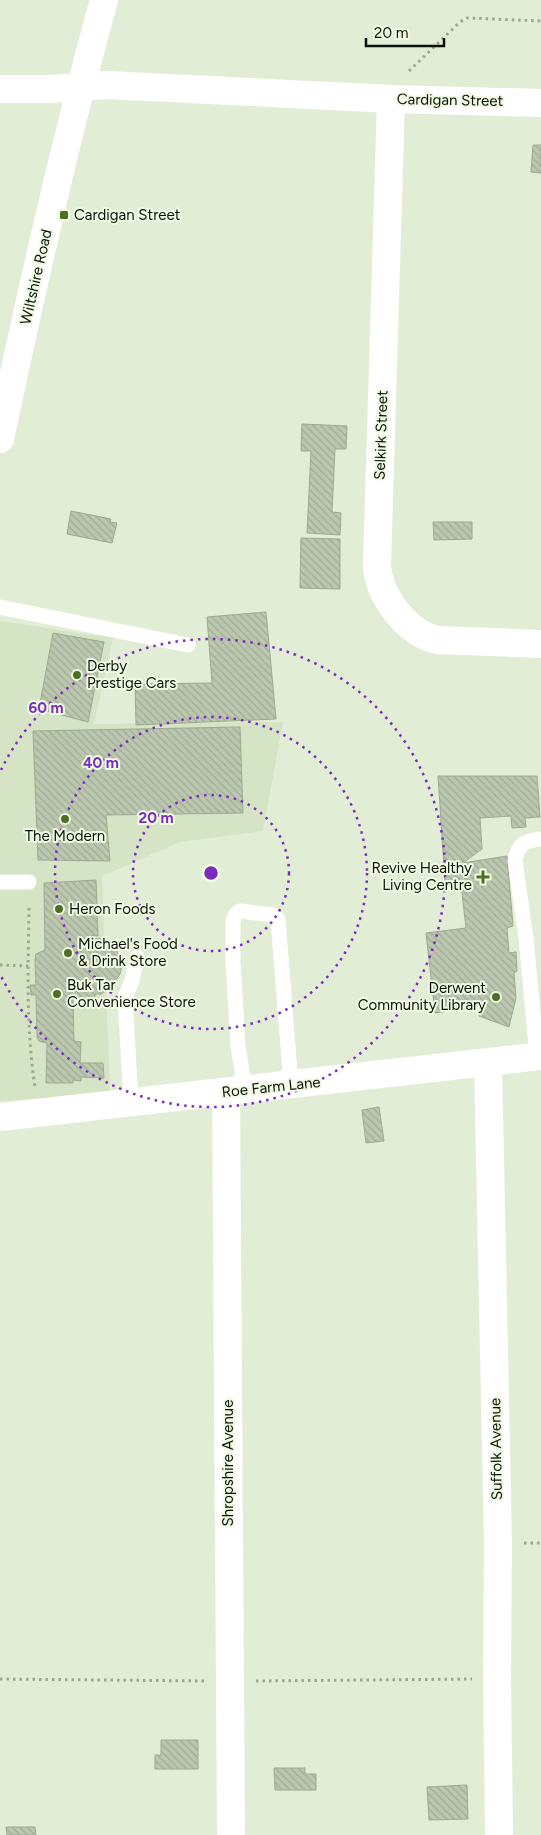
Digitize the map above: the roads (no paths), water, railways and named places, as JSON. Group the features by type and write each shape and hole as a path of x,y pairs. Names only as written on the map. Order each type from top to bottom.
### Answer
{"street":[{"name":"Wiltshire Road","path":"0,439 44,240 104,0"},
{"name":"Cardigan Street","path":"0,88 107,85 385,99 541,102"},
{"name":"Selkirk Street","path":"385,99 377,565 379,579 388,597 407,624 424,637 438,640 541,644"},
{"name":"Roe Farm Lane","path":"0,1117 539,1057"},
{"name":"Suffolk Avenue","path":"488,1063 498,1534 499,1835"},
{"name":"Shropshire Avenue","path":"231,1835 236,1091"}],"lane":[{"path":"0,607 188,645"},
{"path":"539,1057 526,938 515,862 517,850 522,844 541,840"},
{"path":"0,882 28,882"},
{"path":"236,1091 238,1046 232,962 233,920 240,911 273,915 278,919 290,1085"},
{"path":"131,1102 125,997 132,981 137,957"}],"place":[{"name":"Cardigan Street","path":"64,215"},
{"name":"Derby Prestige Cars","path":"77,675"},
{"name":"The Modern","path":"65,819"},
{"name":"Revive Healthy Living Centre","path":"483,877"},
{"name":"Heron Foods","path":"59,909"},
{"name":"Michael's Food & Drink Store","path":"68,953"},
{"name":"Buk Tar Convenience Store","path":"57,994"},
{"name":"Derwent Community Library","path":"496,997"}]}
